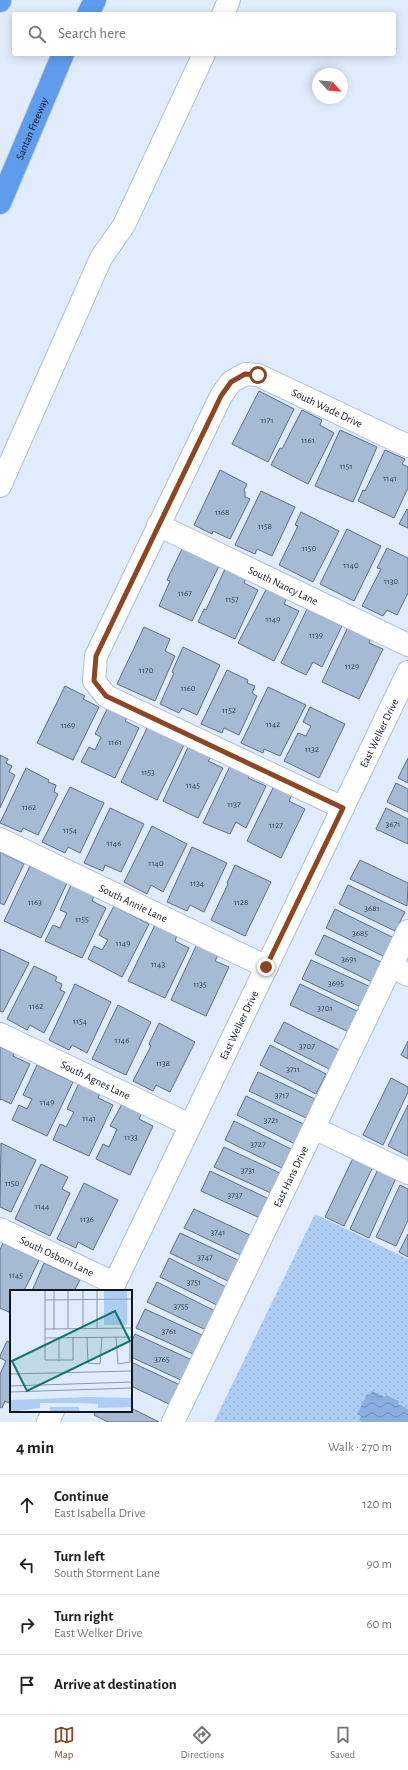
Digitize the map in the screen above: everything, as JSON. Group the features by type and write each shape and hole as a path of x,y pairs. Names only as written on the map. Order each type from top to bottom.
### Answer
{"highway":[{"path":"81,12 86,0"},
{"path":"89,12 95,0"},
{"name":"Santan Freeway","path":"0,204 62,56"},
{"path":"15,168 68,56"}],"street":[{"path":"224,12 229,0"},
{"path":"0,486 101,258 124,224 203,56"},
{"name":"South Wade Drive","path":"158,525 221,396 231,382 245,374 258,375 408,446"},
{"path":"158,525 96,656 94,681 106,696 343,808"},
{"name":"South Nancy Lane","path":"158,525 408,645"},
{"name":"East Welker Drive","path":"112,1287 408,672"},
{"name":"South Annie Lane","path":"0,839 266,967"},
{"name":"East Hans Drive","path":"173,1422 314,1128 400,971 408,931"},
{"name":"South Agnes Lane","path":"0,1034 190,1125"},
{"path":"314,1128 408,1173"},
{"name":"South Osborn Lane","path":"0,1229 112,1287"},
{"path":"48,1422 53,1412"}],"shaded area":[{"path":"315,1214 408,1259 408,1422 214,1422"}],"water":[{"path":"372,1391 399,1401 398,1404 408,1409 408,1422 363,1422 359,1420 361,1416 357,1414 367,1394 370,1395"}],"building":[{"path":"259,391 294,409 268,462 232,444"},
{"path":"302,410 322,420 320,425 334,433 308,484 271,465 280,448 282,449"},
{"path":"340,430 377,447 353,502 315,486"},
{"path":"385,450 405,459 402,464 408,467 408,488 394,518 358,501 363,490 365,491"},
{"path":"220,470 247,484 244,490 245,497 250,499 230,539 213,531 212,534 194,525"},
{"path":"261,491 295,507 272,556 257,549 255,554 235,545"},
{"path":"407,509 408,510 408,528 399,524"},
{"path":"301,512 339,531 313,582 279,565 298,526 295,525"},
{"path":"347,529 381,546 354,601 320,584"},
{"path":"387,548 408,558 408,593 397,615 387,610 383,616 362,606 381,569 377,568"},
{"path":"182,549 219,566 192,621 159,606 170,581 167,580"},
{"path":"225,569 246,578 244,583 258,590 235,639 198,622 204,609 206,610"},
{"path":"267,588 287,598 284,604 299,611 274,661 238,643"},
{"path":"307,609 342,626 322,667 313,662 306,675 281,663"},
{"path":"144,627 170,639 165,651 175,656 155,701 117,684"},
{"path":"348,627 371,638 369,643 383,649 359,699 322,682"},
{"path":"183,647 220,665 197,715 182,708 179,713 160,704 174,673 172,672"},
{"path":"227,670 248,680 247,683 255,686 252,693 257,696 239,735 224,728 222,733 201,724"},
{"path":"65,686 85,696 83,699 99,707 73,760 37,743"},
{"path":"268,687 306,705 280,756 264,749 263,753 241,743"},
{"path":"108,707 128,716 125,721 139,728 115,778 81,762 89,747 95,750 101,737 95,734"},
{"path":"310,707 345,724 319,778 284,761 298,733 306,736 311,726 303,722"},
{"path":"148,726 184,745 157,800 121,782"},
{"path":"189,745 211,757 208,761 223,768 198,818 163,801"},
{"path":"0,755 8,759 6,763 12,766 9,772 15,775 0,808"},
{"path":"408,758 408,783 398,778"},
{"path":"230,766 250,775 248,778 266,786 246,828 236,822 230,834 203,823"},
{"path":"26,768 49,780 48,782 56,785 54,792 58,794 38,835 23,828 21,832 0,823"},
{"path":"396,783 408,789 408,812 387,802"},
{"path":"274,786 292,795 289,801 305,809 281,858 247,841"},
{"path":"70,787 104,803 80,853 68,847 65,853 42,842"},
{"path":"110,808 144,824 121,872 105,865 103,871 84,863"},
{"path":"386,808 408,819 408,844 376,829"},
{"path":"152,826 187,844 163,892 151,885 147,894 124,882"},
{"path":"192,847 227,863 204,912 190,905 187,911 167,902"},
{"path":"0,852 24,864 4,905 0,903"},
{"path":"360,860 408,883 407,906 350,879"},
{"path":"235,865 271,882 245,936 211,920"},
{"path":"30,866 67,883 41,938 4,921"},
{"path":"71,885 94,896 92,901 106,908 82,958 45,941 53,925 60,928 67,913 60,910"},
{"path":"348,885 405,912 395,931 339,904"},
{"path":"114,906 149,924 122,977 88,959 94,946 102,950 108,940 99,935"},
{"path":"335,909 394,938 385,957 326,928"},
{"path":"155,925 177,935 175,941 189,948 165,998 128,981"},
{"path":"324,935 383,963 374,983 315,954"},
{"path":"197,944 218,955 215,961 229,967 206,1016 171,1000"},
{"path":"0,949 29,963 3,1012 0,1011"},
{"path":"311,960 371,987 361,1007 302,979"},
{"path":"34,966 57,977 55,981 62,984 60,990 65,992 44,1033 30,1025 27,1030 7,1019"},
{"path":"75,984 111,1002 87,1053 72,1045 69,1050 49,1040"},
{"path":"300,984 359,1012 349,1032 290,1005"},
{"path":"118,1005 151,1022 126,1075 92,1059"},
{"path":"284,1022 341,1051 331,1070 274,1041"},
{"path":"159,1023 195,1042 170,1092 156,1085 153,1091 133,1081 151,1046 149,1044"},
{"path":"408,1041 408,1059 401,1055"},
{"path":"270,1045 326,1074 316,1094 260,1065"},
{"path":"0,1047 14,1053 13,1056 30,1064 11,1104 1,1099 0,1100"},
{"path":"37,1065 73,1082 47,1136 12,1120 19,1105 27,1109 32,1099 23,1095"},
{"path":"258,1072 315,1099 306,1118 249,1091"},
{"path":"391,1078 408,1087 408,1092 383,1145 363,1135"},
{"path":"79,1083 100,1093 98,1098 113,1105 89,1156 53,1140 60,1124 66,1127 74,1112 67,1109"},
{"path":"246,1096 305,1125 295,1144 237,1115"},
{"path":"122,1104 142,1113 139,1119 153,1126 130,1175 96,1159 103,1144 109,1147 117,1129 110,1126"},
{"path":"408,1105 408,1156 388,1146"},
{"path":"234,1121 291,1149 282,1168 225,1140"},
{"path":"1,1143 36,1160 11,1212 0,1207"},
{"path":"224,1147 282,1174 273,1194 214,1167"},
{"path":"353,1158 373,1167 344,1226 325,1217"},
{"path":"41,1164 68,1177 62,1189 70,1193 50,1236 15,1219"},
{"path":"378,1169 396,1178 369,1238 350,1229"},
{"path":"210,1171 269,1199 260,1218 201,1191"},
{"path":"84,1183 118,1200 93,1250 78,1242 76,1248 57,1239"},
{"path":"400,1185 408,1189 408,1220 396,1246 376,1237"},
{"path":"194,1209 252,1236 243,1256 184,1228"},
{"path":"180,1233 240,1261 230,1282 170,1253"},
{"path":"408,1234 408,1257 399,1252"},
{"path":"3,1243 39,1260 24,1290 10,1290 10,1313 0,1308 0,1250"},
{"path":"169,1258 228,1288 219,1306 160,1277"},
{"path":"44,1263 80,1280 75,1290 32,1290"},
{"path":"157,1282 215,1311 206,1330 147,1302"},
{"path":"145,1309 202,1335 193,1354 136,1328"},
{"path":"135,1334 192,1360 183,1381 132,1357 132,1340"},
{"path":"7,1341 10,1342 10,1404 5,1401 2,1408 0,1407 0,1374 6,1361 0,1358"},
{"path":"132,1362 180,1385 171,1405 132,1386"},
{"path":"132,1408 159,1422 108,1422 94,1415 96,1412 132,1412"}],"route":[{"path":"258,375 245,374 231,382 221,396 96,656 94,681 106,696 343,808 266,967"}]}
